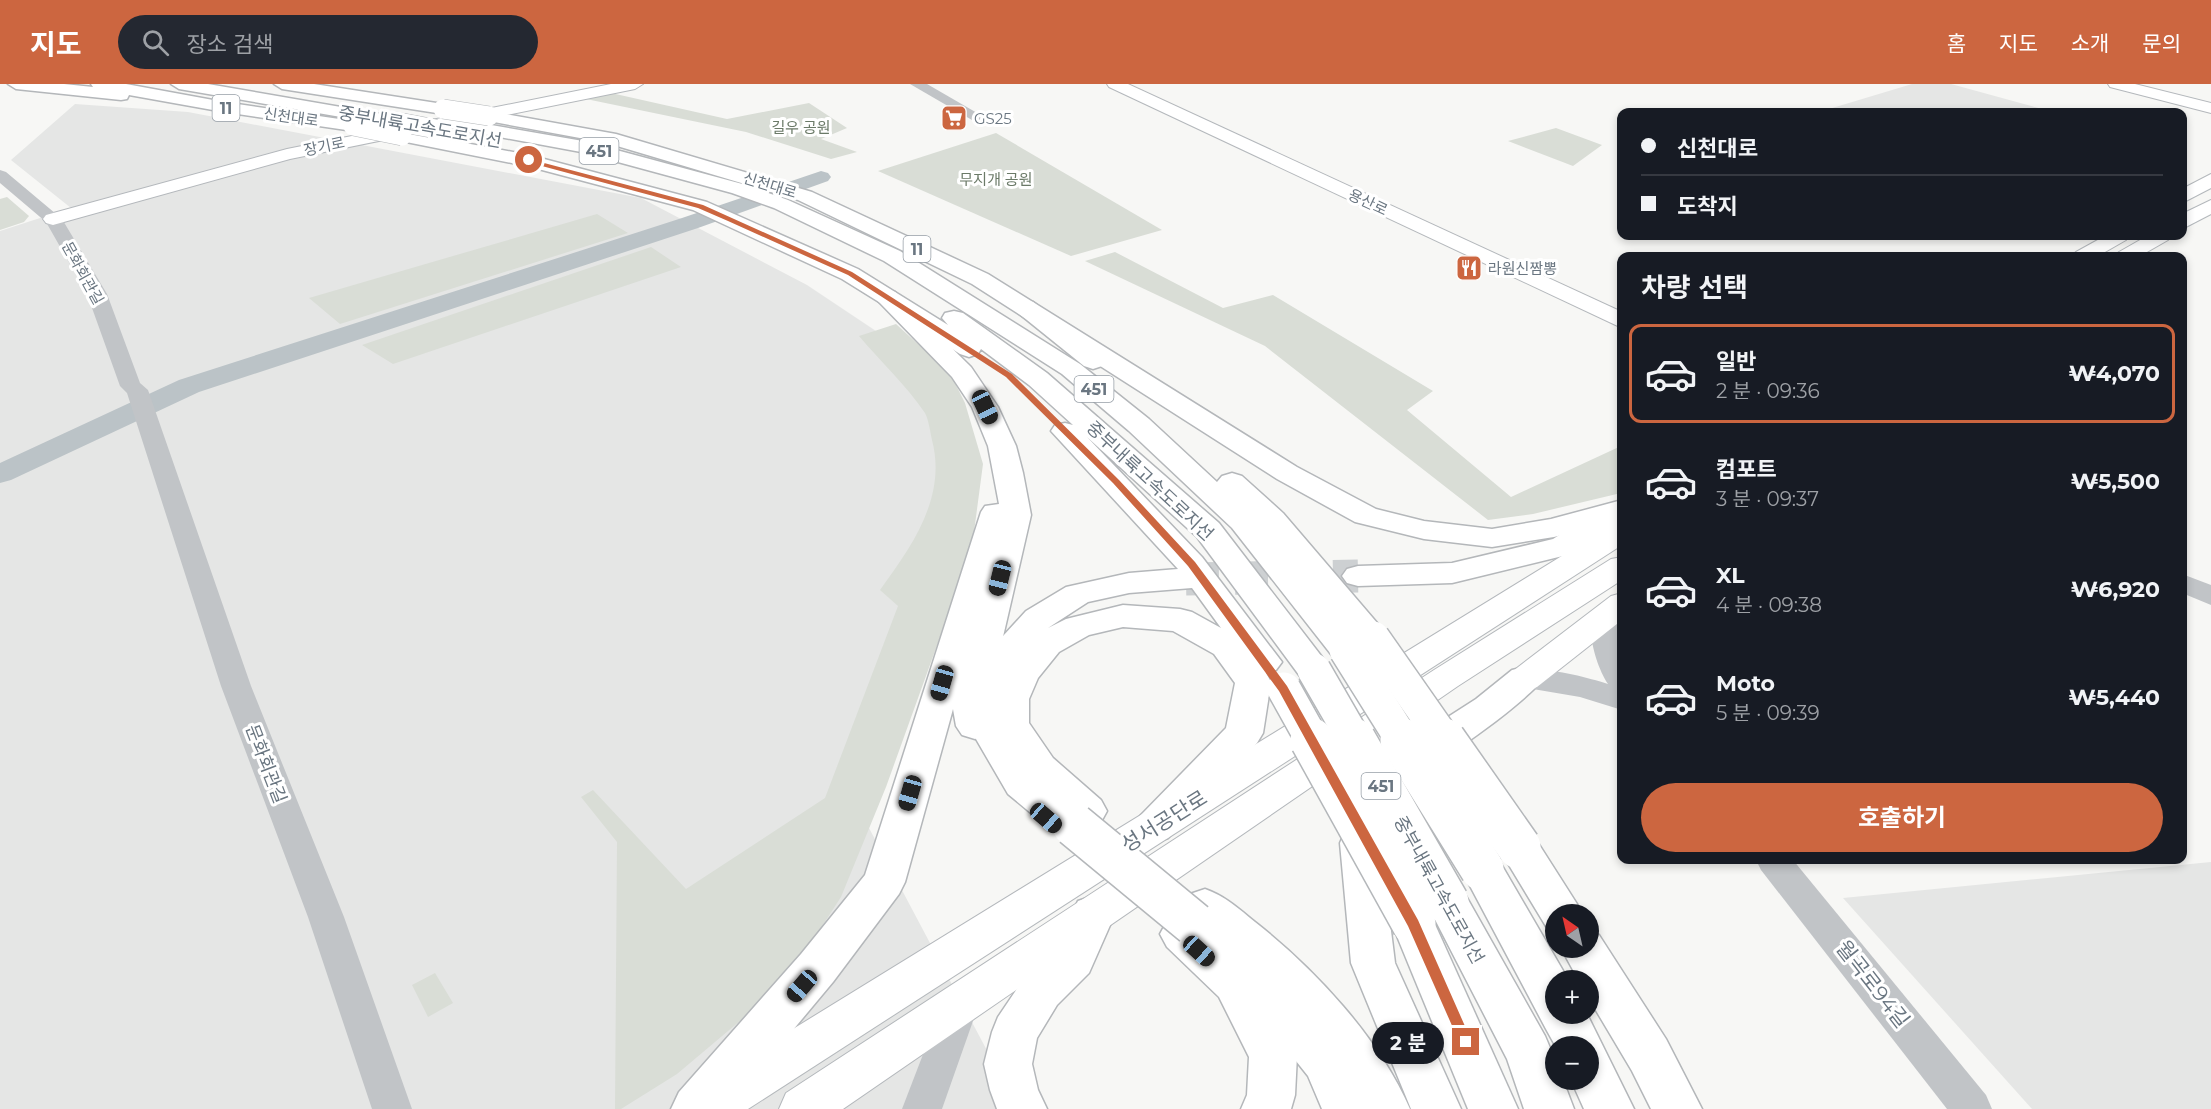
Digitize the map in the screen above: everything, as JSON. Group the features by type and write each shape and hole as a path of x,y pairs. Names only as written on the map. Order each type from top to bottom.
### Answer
{"highway":[{"path":"16,84 224,107"},
{"name":"신천대로","path":"99,84 224,107 353,126 398,128 700,206 850,274 887,297"},
{"name":"중부내륙고속도로지선","path":"178,84 398,128 436,129 558,153 720,197 781,204 892,256 995,319 1071,369 1139,425 1243,522 1360,644 1545,982"},
{"name":"중부내륙고속도로지선","path":"223,84 583,147 747,184 968,327 1038,379 1208,530 1299,680"},
{"name":"신천대로","path":"282,84 489,116 610,138 747,184"},
{"path":"299,84 350,94"},
{"name":"신천대로","path":"781,204 980,279 1025,307"},
{"path":"887,297 1009,375 1116,482 1299,680 1430,913 1493,1109"},
{"path":"887,297 962,372 989,417 1002,446 1008,473 1016,515 970,702 980,744 1013,790 1074,823"},
{"path":"1025,307 1287,473 1366,516 1424,530 1492,538 1617,518"},
{"path":"1025,307 1144,402 1272,519 1360,644 1519,847 1555,904"},
{"path":"696,1109 817,968 884,882 949,660 1008,473"},
{"path":"1358,576 1452,573 1564,546 1617,519"},
{"path":"1186,579 1129,583 1078,594 1038,619 1004,656 984,700 995,740 1022,784 1074,823 1253,974 1326,1061 1347,1109"},
{"path":"1074,823 1010,725 1011,699 1022,673 1047,644 1078,627 1123,616 1180,620 1226,646 1253,682 1244,733 1154,827"},
{"path":"1436,1109 1373,963 1360,843 1370,814 1395,780 1425,749 1489,708 1525,679"},
{"name":"중부내륙고속도로지선","path":"1430,913 1528,1052 1549,1109"},
{"path":"1022,1109 1014,1090 1008,1064 1015,1032 1041,991 1072,959 1093,914"},
{"path":"1194,922 1235,983 1273,1056 1271,1095 1266,1109"},
{"path":"1194,922 1275,964 1337,1033 1385,1109"},
{"path":"1588,958 1649,1055 1677,1109"},
{"path":"1599,1088 1609,1109"}],"main road":[{"name":"장기로","path":"53,219 287,154 634,84"},
{"name":"용산로","path":"1115,84 1617,319"},
{"path":"2116,84 2211,108"},
{"path":"2187,194 2211,180"},
{"path":"2187,220 2211,206"},
{"path":"2090,252 2112,240"},
{"path":"2133,252 2154,240"},
{"name":"성서공단로","path":"705,1109 1541,584 1617,520"},
{"name":"성서공단로","path":"803,1109 1446,678 1617,569"},
{"path":"1525,679 1614,609"}],"street":[{"path":"917,84 976,117"},
{"name":"문화회관길","path":"0,175 53,219 97,294 131,386 141,404 236,686 326,917 392,1109"},
{"path":"2187,584 2211,596"},
{"path":"1614,609 1607,652 1617,677"},
{"path":"1525,679 1583,687 1617,698"},
{"name":"월곡로94길","path":"1776,864 1972,1109"},
{"path":"922,1109 960,1004"}],"shaded area":[{"path":"1912,84 1951,84 2038,108 1832,108"},
{"path":"75,104 188,112 641,198 807,285 909,353 972,477 860,811 1018,1109 0,1109 0,231 71,208 11,160"},
{"path":"2211,862 2211,1109 2032,1109 1843,898"}],"green space":[{"name":"길우 공원","path":"611,93 727,119 809,103 847,128 821,139 857,152 831,159 746,132 586,99"},
{"path":"1556,128 1602,145 1573,166 1508,141"},
{"name":"무지개 공원","path":"996,133 1162,230 1071,256 878,171"},
{"path":"7,197 29,216 24,222 0,230 0,199"},
{"path":"597,214 628,233 340,324 309,298"},
{"path":"651,247 681,267 393,364 362,345"},
{"path":"1115,252 1223,308 1273,295 1433,391 1407,410 1511,497 1617,448 1617,494 1533,514 1488,520 1265,346 1085,261"},
{"path":"896,324 954,381 965,403 983,464 972,547 949,612 886,787 841,897 785,983 677,1074 621,1109 615,1109 617,842 581,797 593,790 686,889 825,798 898,606 880,590 904,556 924,520 935,481 935,461 925,413 902,383 859,336"},
{"path":"435,973 453,1003 428,1017 412,985"}],"waterway":[{"path":"0,474 189,386 690,223 821,177"}],"tunnel":[{"path":"1186,579 1358,576"}],"place":[{"name":"GS25","path":"954,118"},
{"name":"라원신짬뽕","path":"1469,268"}],"route":[{"path":"529,160 700,206 850,274 1009,375 1116,482 1191,564 1284,689 1414,924 1466,1042"}]}
